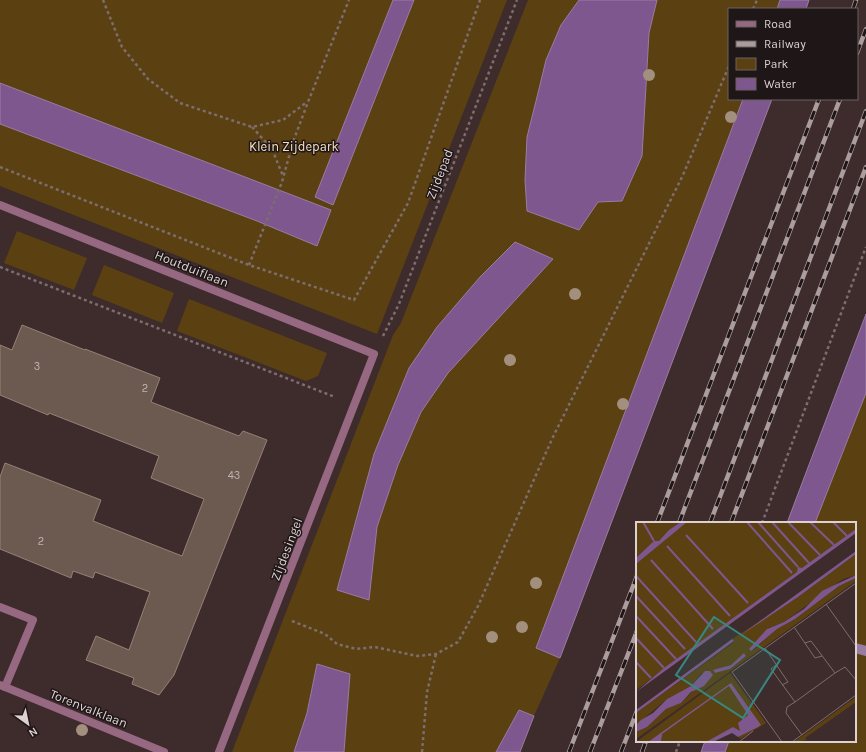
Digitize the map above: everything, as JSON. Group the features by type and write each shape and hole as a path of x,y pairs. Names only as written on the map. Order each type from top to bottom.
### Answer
{"street":[{"name":"Houtduiflaan","path":"0,205 374,354"},
{"name":"Zijdesingel","path":"219,752 374,354"},
{"name":"Torenvalklaan","path":"0,607 33,620 3,686 164,752"}],"path":[{"path":"103,0 122,47 148,79 180,102 252,127 272,150 283,176"},
{"path":"249,264 282,182 293,142 308,102 349,0"},
{"path":"0,167 249,264 354,300 408,203 480,0"},
{"name":"Zijdepad","path":"374,354 399,304 518,0"},
{"path":"274,614 325,634 337,644 356,649 374,647 417,656 436,654 458,642 478,606 552,439 683,175 728,68"},
{"path":"252,127 283,120 308,102"},
{"path":"762,522 866,247"},
{"path":"0,267 355,405"},
{"path":"422,752 428,692 436,654"},
{"path":"676,752 680,742"}],"green space":[{"name":"Klein Zijdepark","path":"0,0 507,0 377,334 0,186"},
{"path":"528,0 579,0 561,25 546,60 538,93 649,33 657,0 780,0 777,8 728,8 728,100 743,100 537,647 560,658 534,716 519,710 496,752 344,752 350,674 317,664 307,713 294,752 232,752 393,335 401,323","holes":["515,243 447,373 420,412 398,465 377,527 369,600 338,590 374,454 409,368 437,327 480,277"]},
{"path":"17,231 87,258 74,290 4,263"},
{"path":"104,265 174,293 162,323 92,295"},
{"path":"189,299 327,353 318,376 306,381 177,331"},
{"path":"866,343 866,752 710,752 714,742 856,742 856,522 797,522"}],"water":[{"path":"393,0 414,0 333,205 315,197"},
{"path":"579,0 657,0 649,33 642,156 622,201 598,202 579,230 527,211 525,180 527,137 546,60 561,25"},
{"path":"780,0 809,0 806,8 777,8"},
{"path":"0,83 331,210 317,246 257,221 0,124"},
{"path":"743,100 772,100 560,658 536,648"},
{"path":"515,242 553,259 448,373 421,412 398,465 377,527 369,600 337,590 374,454 409,368 437,327 480,277"},
{"path":"866,314 866,393 815,522 787,522"},
{"path":"317,664 350,674 344,752 294,752 307,713"},
{"path":"519,710 534,716 520,752 496,752"},
{"path":"705,742 729,742 725,752 701,752"}],"building":[{"path":"22,325 160,378 151,402 239,436 243,431 267,440 174,675 159,695 132,684 134,678 86,660 96,636 129,650 150,592 95,572 93,578 73,571 71,578 0,549 0,477 5,463 101,500 93,521 182,556 204,499 151,478 159,456 49,413 48,415 0,395 0,345 12,350"}],"waterway":[{"path":"856,648 866,651"}],"railway":[{"path":"853,8 856,0"},
{"path":"858,50 866,29"},
{"path":"657,522 819,100"},
{"path":"679,522 840,100"},
{"path":"710,522 866,111"},
{"path":"731,522 866,167"},
{"path":"569,752 636,579"},
{"path":"590,752 636,634"},
{"path":"621,752 636,714"},
{"path":"642,752 646,742"}]}
